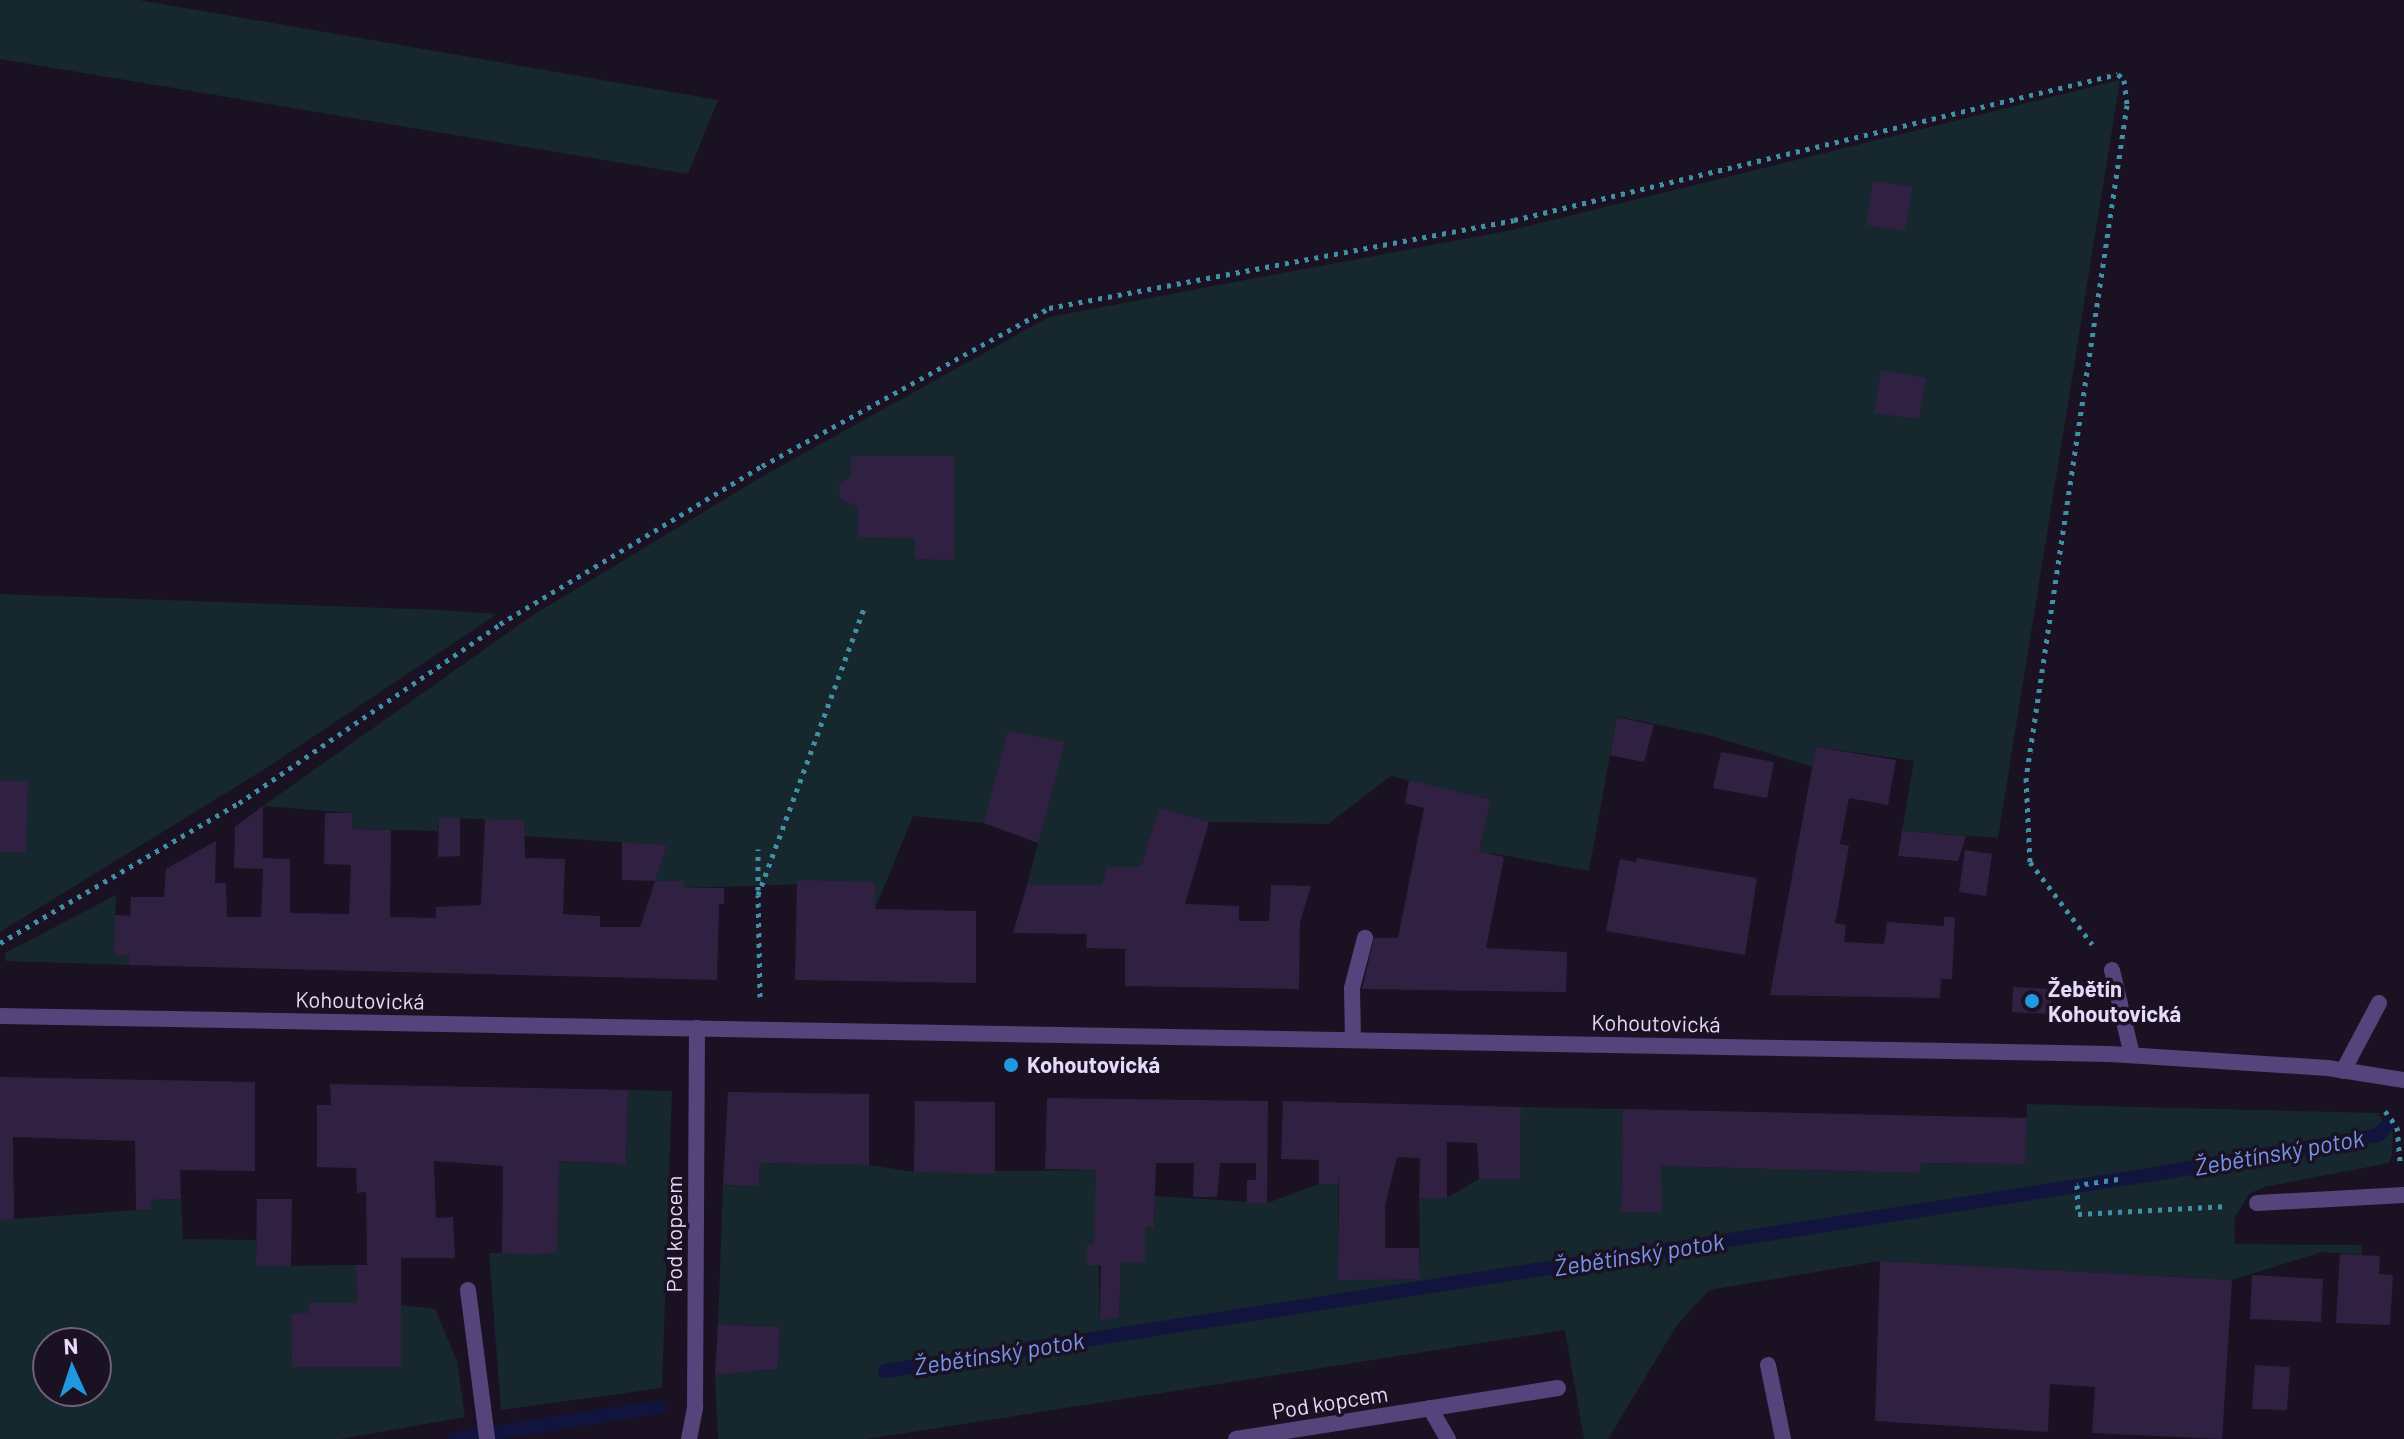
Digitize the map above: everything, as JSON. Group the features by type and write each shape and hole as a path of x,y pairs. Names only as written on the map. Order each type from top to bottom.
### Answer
{"street":[{"path":"1353,1040 1352,988 1365,938"},
{"path":"2112,970 2132,1055"},
{"path":"2343,1071 2379,1003"},
{"name":"Kohoutovická","path":"0,1016 2111,1054 2343,1071 2404,1080"},
{"name":"Pod kopcem","path":"689,1439 695,1407 697,1028"},
{"path":"2257,1203 2404,1195"},
{"path":"468,1290 487,1439"},
{"path":"1768,1365 1783,1439"},
{"name":"Pod kopcem","path":"1236,1439 1558,1388"},
{"path":"1430,1408 1448,1439"}],"path":[{"path":"0,943 239,803 500,624 762,466 1049,308 1514,220 2118,74 2124,80 2127,105 2026,778 2030,862 2112,970"},
{"path":"758,895 865,606"},
{"path":"758,849 761,1030"},
{"path":"2381,1109 2397,1127 2401,1144"},
{"path":"2118,1179 2077,1185 2078,1214 2257,1203"}],"shaded area":[{"path":"0,0 139,0 718,100 688,174 0,59"},
{"path":"2120,80 1998,838 1902,831 1914,761 1817,747 1813,767 1712,736 1617,716 1589,871 1479,851 1491,800 1391,776 1328,824 1209,822 1159,809 1141,867 1102,885 1027,885 1038,843 984,823 913,816 875,909 874,882 684,888 684,881 655,881 667,845 524,836 523,820 439,818 438,831 352,829 351,813 263,806 530,617 763,476 1049,317 1512,230"},
{"path":"0,594 497,614 265,769 0,932"},
{"path":"116,895 114,954 129,955 129,965 6,961 5,953"},
{"path":"628,1090 672,1091 662,1388 501,1410 489,1253 557,1253 559,1161 626,1164"},
{"path":"2027,1104 2377,1113 2393,1133 2392,1154 2389,1163 2264,1187 2249,1194 2234,1219 2235,1244 2362,1245 2362,1255 2322,1252 2232,1280 1880,1261 1709,1290 1677,1325 1608,1439 1584,1439 1565,1330 867,1439 718,1439 715,1375 778,1369 780,1327 718,1324 723,1185 759,1186 760,1163 869,1165 914,1172 1096,1170 1100,1321 1119,1315 1121,1262 1145,1262 1145,1227 1154,1227 1155,1196 1267,1203 1319,1184 1338,1185 1338,1279 1420,1278 1419,1198 1447,1198 1479,1179 1520,1179 1521,1107 1623,1109 1621,1211 1661,1166 1920,1173 1920,1163 2025,1164"},
{"path":"181,1199 183,1239 256,1240 257,1266 356,1265 357,1303 309,1303 309,1313 291,1315 293,1367 401,1367 401,1305 435,1309 457,1361 465,1417 341,1439 0,1439 0,1220 151,1209 150,1200"}],"building":[{"path":"1873,181 1913,187 1905,231 1866,225"},
{"path":"1881,370 1926,378 1919,419 1874,413"},
{"path":"851,456 954,456 954,560 915,559 915,538 858,537 858,507 840,499 839,484 851,477"},
{"path":"1617,717 1654,725 1644,762 1610,755"},
{"path":"1008,731 1065,742 1038,843 984,823"},
{"path":"1816,747 1896,760 1888,805 1849,798 1840,844 1849,846 1835,923 1846,925 1844,942 1884,944 1887,922 1944,926 1944,917 1955,917 1952,979 1941,979 1940,998 1770,995"},
{"path":"1721,752 1774,762 1767,798 1713,788"},
{"path":"1409,780 1491,800 1479,851 1504,857 1486,948 1567,952 1566,992 1362,989 1374,938 1398,938 1424,808 1405,803"},
{"path":"0,781 28,781 26,852 0,852"},
{"path":"263,806 263,858 290,859 290,913 349,914 351,865 324,864 325,813 352,813 352,829 391,830 390,917 436,918 436,907 481,905 485,819 524,820 525,858 565,859 563,914 600,916 600,927 640,927 655,881 684,881 684,888 724,888 724,904 719,904 717,980 129,965 129,955 114,955 115,915 130,916 131,897 164,897 166,869 216,841 215,883 226,883 227,917 261,917 263,869 234,868 235,827"},
{"path":"1159,808 1209,822 1185,904 1239,906 1239,921 1269,921 1271,885 1311,886 1300,922 1299,989 1125,986 1125,949 1086,948 1087,934 1013,933 1027,885 1102,885 1107,867 1141,867"},
{"path":"439,818 460,818 460,856 438,857"},
{"path":"1902,831 1966,836 1958,861 1898,856"},
{"path":"622,842 667,845 655,881 622,880"},
{"path":"1965,850 1992,854 1986,896 1959,892"},
{"path":"1637,858 1757,878 1745,955 1606,931 1620,859 1636,862"},
{"path":"797,880 875,882 875,909 976,911 976,983 795,980"},
{"name":"Žebětín Kohoutovická","path":"2013,987 2052,989 2051,1014 2012,1012"},
{"path":"0,1077 255,1082 255,1171 180,1170 181,1199 150,1200 152,1209 136,1210 135,1141 13,1137 14,1219 0,1220"},
{"path":"330,1084 628,1090 626,1164 559,1161 557,1253 532,1254 502,1253 503,1166 434,1161 436,1218 453,1217 455,1258 401,1258 401,1367 292,1367 291,1314 309,1313 308,1303 357,1303 356,1265 367,1265 366,1192 357,1193 356,1168 317,1167 317,1105 331,1105"},
{"path":"728,1092 869,1094 869,1165 760,1163 759,1186 723,1185"},
{"path":"1047,1098 1268,1101 1267,1203 1247,1203 1247,1180 1256,1180 1256,1163 1220,1163 1217,1197 1193,1197 1194,1163 1156,1163 1154,1227 1145,1227 1145,1262 1121,1262 1119,1317 1100,1321 1101,1265 1087,1265 1087,1244 1094,1244 1096,1170 1045,1169"},
{"path":"915,1101 995,1102 995,1174 914,1172"},
{"path":"1283,1101 1521,1107 1520,1179 1479,1179 1477,1143 1447,1142 1447,1198 1419,1198 1420,1158 1397,1157 1385,1206 1385,1248 1419,1248 1420,1279 1338,1280 1339,1174 1338,1185 1319,1184 1319,1160 1281,1159"},
{"path":"1623,1109 2027,1118 2025,1164 1920,1163 1920,1173 1661,1166 1662,1212 1621,1212"},
{"path":"257,1199 292,1199 291,1266 256,1266"},
{"path":"2340,1254 2380,1256 2379,1274 2393,1275 2390,1325 2336,1323"},
{"path":"1880,1261 2232,1280 2222,1439 2092,1433 2095,1387 2050,1384 2048,1432 1875,1421"},
{"path":"2252,1275 2323,1279 2321,1322 2250,1319"},
{"path":"718,1324 780,1327 778,1369 715,1375"},
{"path":"2255,1365 2290,1367 2287,1410 2252,1409"}],"waterway":[{"name":"Žebětínský potok","path":"885,1371 2167,1172 2378,1135 2388,1125"},
{"name":"Žebětínský potok","path":"455,1439 660,1407"}],"place":[{"name":"Žebětín Kohoutovická","path":"2032,1001"},
{"name":"Kohoutovická","path":"1011,1065"}]}
